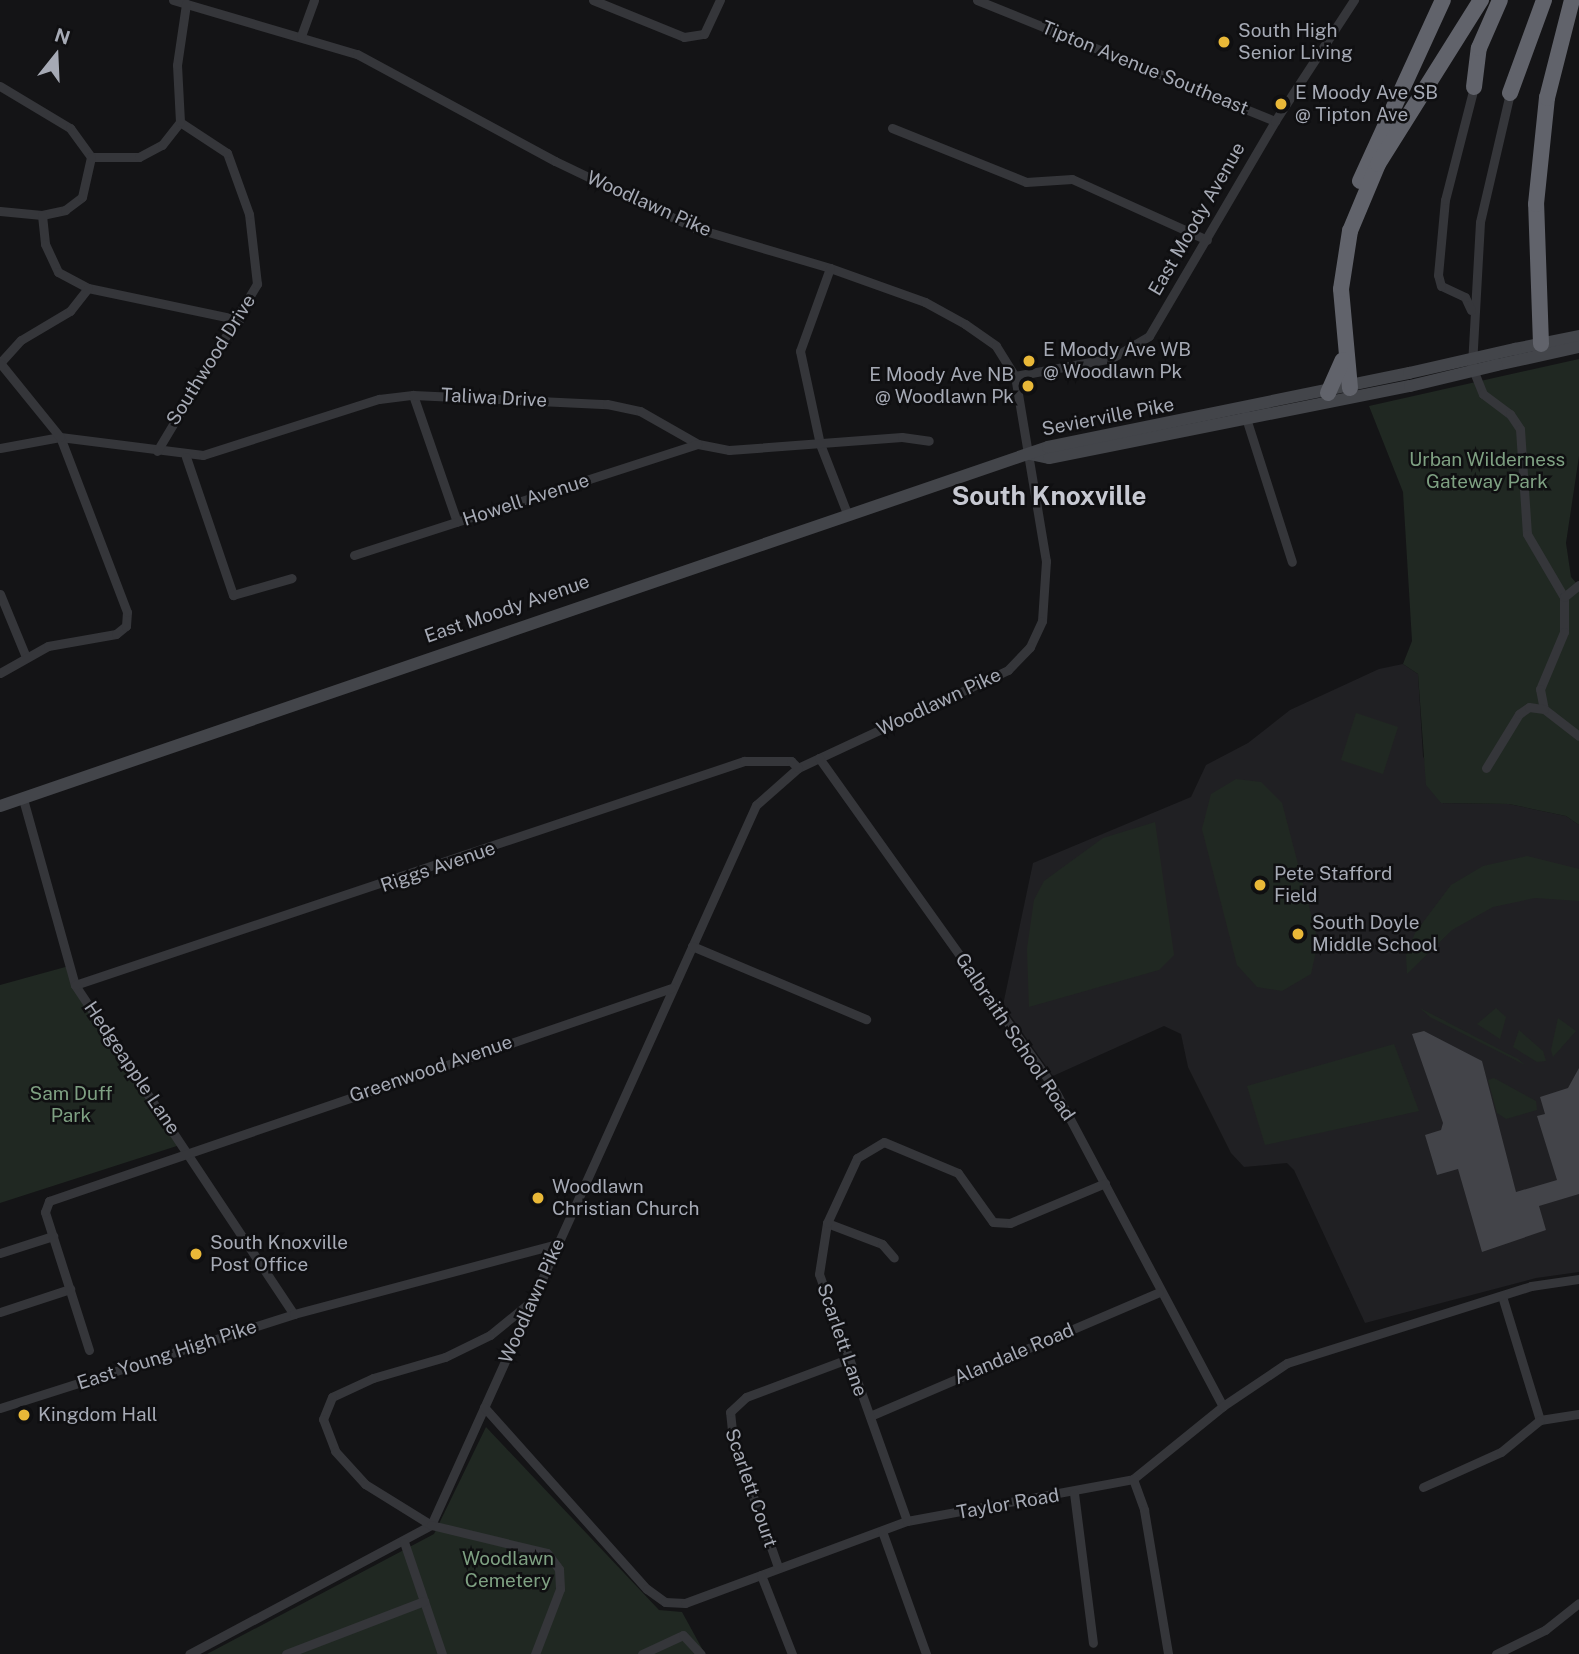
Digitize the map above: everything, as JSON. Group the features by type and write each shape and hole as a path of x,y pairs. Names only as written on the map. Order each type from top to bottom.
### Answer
{"highway":[{"path":"1351,393 1343,343 1341,289 1350,231 1369,156 1443,0"},
{"path":"1350,231 1378,164 1481,0"},
{"path":"1474,87 1479,48 1500,0"},
{"path":"1510,93 1544,0"},
{"path":"1541,350 1536,204 1547,98 1572,0"},
{"path":"1328,393 1340,372 1343,343"}],"main road":[{"name":"Sevierville Pike","path":"1029,454 1245,416 1409,380 1497,365 1579,336"},
{"name":"Sevierville Pike","path":"1409,380 1515,349 1579,347"},
{"name":"Sevierville Pike","path":"1245,416 1328,393 1351,393"},
{"name":"East Moody Avenue","path":"0,806 496,632 1029,454"}],"street":[{"name":"Woodlawn Pike","path":"173,0 357,54 555,161 695,228 830,268 925,302 965,324 996,346 1015,376 1029,454 1046,561 1046,600 1030,647 1008,670 798,768 756,805 431,1525"},
{"path":"300,36 314,0"},
{"path":"593,0 684,37 704,34 720,0"},
{"name":"Tipton Avenue Southeast","path":"976,0 1275,121"},
{"name":"East Moody Avenue","path":"1015,376 1112,358 1136,347 1158,324 1275,121 1354,0"},
{"path":"91,158 139,157 162,145 180,122 177,65 186,4"},
{"path":"0,86 70,128 91,158 82,197 65,210 42,215 0,211"},
{"path":"1472,312 1460,293 1443,288 1438,275 1445,201 1474,87"},
{"path":"1510,93 1483,201 1472,312 1475,378 1483,394 1510,414 1520,429 1527,534 1564,597 1564,632 1539,689 1544,709"},
{"name":"Southwood Drive","path":"157,451 240,320 257,284 249,214 227,153 180,122"},
{"path":"892,128 1026,182 1072,179 1207,240"},
{"path":"42,215 45,244 58,272 88,288 240,320"},
{"path":"830,268 800,351 820,444 848,516"},
{"path":"1460,293 1475,280"},
{"path":"0,673 26,657 59,643 116,634 126,626 127,612 60,437 0,363 21,340 70,311 88,288"},
{"path":"413,395 457,522"},
{"name":"Taliwa Drive","path":"0,448 60,437 186,457 220,452 379,399 413,395 607,404 640,411 698,444 729,450 902,437 929,441"},
{"path":"1245,416 1292,562"},
{"name":"Howell Avenue","path":"354,555 698,444"},
{"name":"Southwood Drive","path":"186,457 228,588 238,597 292,578"},
{"path":"1564,597 1579,585"},
{"path":"0,594 26,657"},
{"path":"1486,768 1519,714 1529,707 1544,709 1579,736"},
{"name":"Galbraith School Road","path":"819,758 1052,1085 1159,1292 1223,1406"},
{"name":"Riggs Avenue","path":"75,985 744,761 791,761 798,768"},
{"name":"Hedgeapple Lane","path":"23,799 75,985 190,1152 294,1314"},
{"path":"692,946 866,1019"},
{"name":"Greenwood Avenue","path":"53,1236 45,1212 49,1201 672,988"},
{"name":"Scarlett Lane","path":"907,1521 870,1416 845,1360 819,1274 827,1223 857,1158 884,1142 958,1173 993,1222 1010,1223 1105,1183"},
{"path":"827,1223 882,1244 894,1258"},
{"path":"0,1254 53,1236 89,1350"},
{"name":"East Young High Pike","path":"0,1408 294,1314 557,1244"},
{"name":"Taylor Road","path":"484,1407 659,1599 685,1603 778,1566 907,1521 1074,1493 1133,1479 1223,1406 1287,1363 1502,1296 1579,1279"},
{"path":"0,1312 70,1289"},
{"name":"Alandale Road","path":"870,1416 1159,1292"},
{"path":"1502,1296 1540,1420"},
{"path":"532,1300 490,1335 445,1357 373,1378 332,1397 325,1411 335,1451 365,1484 431,1525 547,1553 559,1569 560,1589 535,1654"},
{"name":"Scarlett Court","path":"778,1566 733,1440 730,1412 746,1397 845,1360"},
{"path":"1423,1487 1501,1452 1540,1420 1579,1415"},
{"path":"1133,1479 1144,1510 1168,1654"},
{"path":"1074,1493 1093,1643"},
{"path":"189,1654 404,1542 431,1525"},
{"path":"882,1531 926,1654"},
{"path":"404,1542 442,1654"},
{"path":"761,1575 792,1654"},
{"path":"286,1654 424,1601"},
{"path":"1496,1654 1545,1630 1579,1603"},
{"path":"642,1654 683,1635 701,1654"}],"shaded area":[{"name":"South Doyle Middle School","path":"1403,664 1418,674 1423,756 1441,803 1509,804 1566,816 1579,825 1579,1272 1536,1278 1365,1323 1294,1170 1287,1163 1244,1167 1231,1153 1188,1067 1181,1034 1164,1026 1053,1076 1003,1005 1033,863 1191,797 1206,765 1248,743 1290,710 1379,669"}],"green space":[{"name":"Urban Wilderness Gateway Park","path":"1579,359 1579,456 1566,543 1571,577 1579,586 1579,825 1566,816 1509,804 1441,803 1426,785 1418,674 1403,664 1412,641 1403,492 1369,406"},
{"path":"1356,713 1398,727 1383,774 1341,760"},
{"name":"Pete Stafford Field","path":"1236,779 1261,782 1282,803 1318,941 1311,974 1282,991 1257,987 1237,965 1202,829 1211,794"},
{"path":"1155,822 1174,955 1159,970 1029,1007 1027,949 1034,900 1044,881 1103,838"},
{"path":"1527,856 1579,869 1579,901 1535,898 1493,907 1452,930 1407,974 1406,955 1415,933 1451,885 1483,866"},
{"name":"Sam Duff Park","path":"69,966 75,985 183,1144 0,1203 0,985"},
{"path":"1420,1008 1518,1059 1525,1065 1430,1017"},
{"path":"1496,1008 1506,1017 1500,1039 1477,1024"},
{"path":"1558,1018 1576,1031 1553,1057 1551,1050"},
{"path":"1519,1030 1543,1051 1546,1061 1537,1062 1513,1047"},
{"path":"1394,1044 1419,1111 1265,1145 1247,1086"},
{"path":"1494,1078 1536,1101 1537,1110 1506,1119 1497,1113 1488,1080"},
{"name":"Woodlawn Cemetery","path":"486,1427 659,1610 682,1612 705,1654 207,1654 434,1534"}],"building":[{"path":"1424,1031 1482,1061 1516,1192 1557,1180 1537,1116 1545,1114 1540,1097 1568,1088 1579,1068 1579,1194 1539,1206 1546,1230 1482,1252 1458,1169 1437,1175 1425,1135 1441,1130 1443,1123 1412,1034"}],"place":[{"name":"South High Senior Living","path":"1224,42"},
{"name":"E Moody Ave SB @ Tipton Ave","path":"1281,104"},
{"name":"E Moody Ave WB @ Woodlawn Pk","path":"1029,361"},
{"name":"E Moody Ave NB @ Woodlawn Pk","path":"1028,386"},
{"name":"Pete Stafford Field","path":"1260,885"},
{"name":"South Doyle Middle School","path":"1298,934"},
{"name":"Woodlawn Christian Church","path":"538,1198"},
{"name":"South Knoxville Post Office","path":"196,1254"},
{"name":"Kingdom Hall","path":"24,1415"}],"district":[{"name":"South Knoxville","path":"1049,496"}]}
